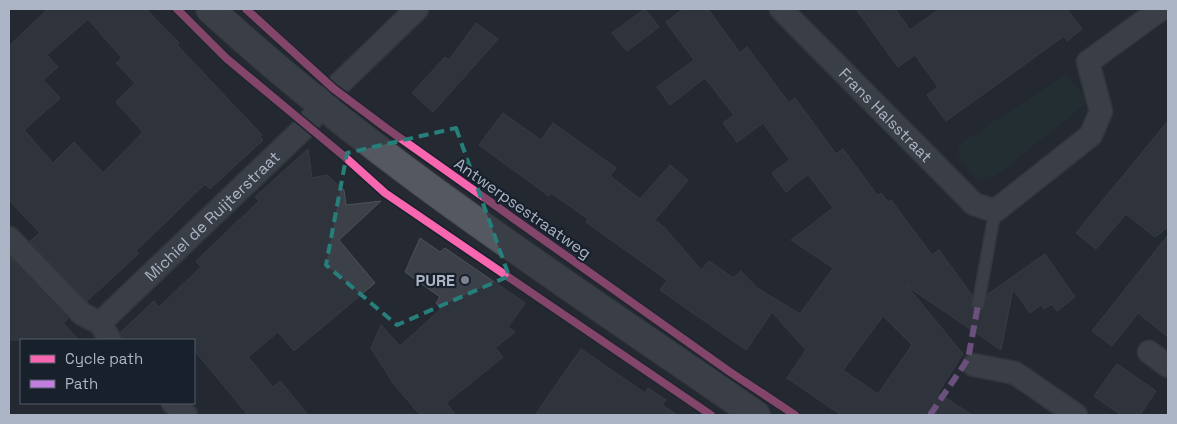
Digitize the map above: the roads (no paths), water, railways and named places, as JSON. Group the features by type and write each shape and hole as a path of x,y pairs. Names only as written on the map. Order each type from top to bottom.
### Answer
{"street":[{"path":"210,9 321,106 445,200 756,415"},
{"name":"Michiel de Ruijterstraat","path":"105,332 306,126 334,89 416,9"},
{"name":"Frans Halsstraat","path":"781,9 974,204 995,211"},
{"path":"995,211 1091,136 1101,111 1088,62 1161,9"},
{"path":"9,238 82,314 105,332"},
{"path":"1149,352 1168,366"},
{"path":"974,365 1015,372 1076,415"},
{"path":"174,404 186,415"}],"lane":[{"path":"978,305 995,211"}],"place":[{"name":"PURE","path":"465,280"}]}
